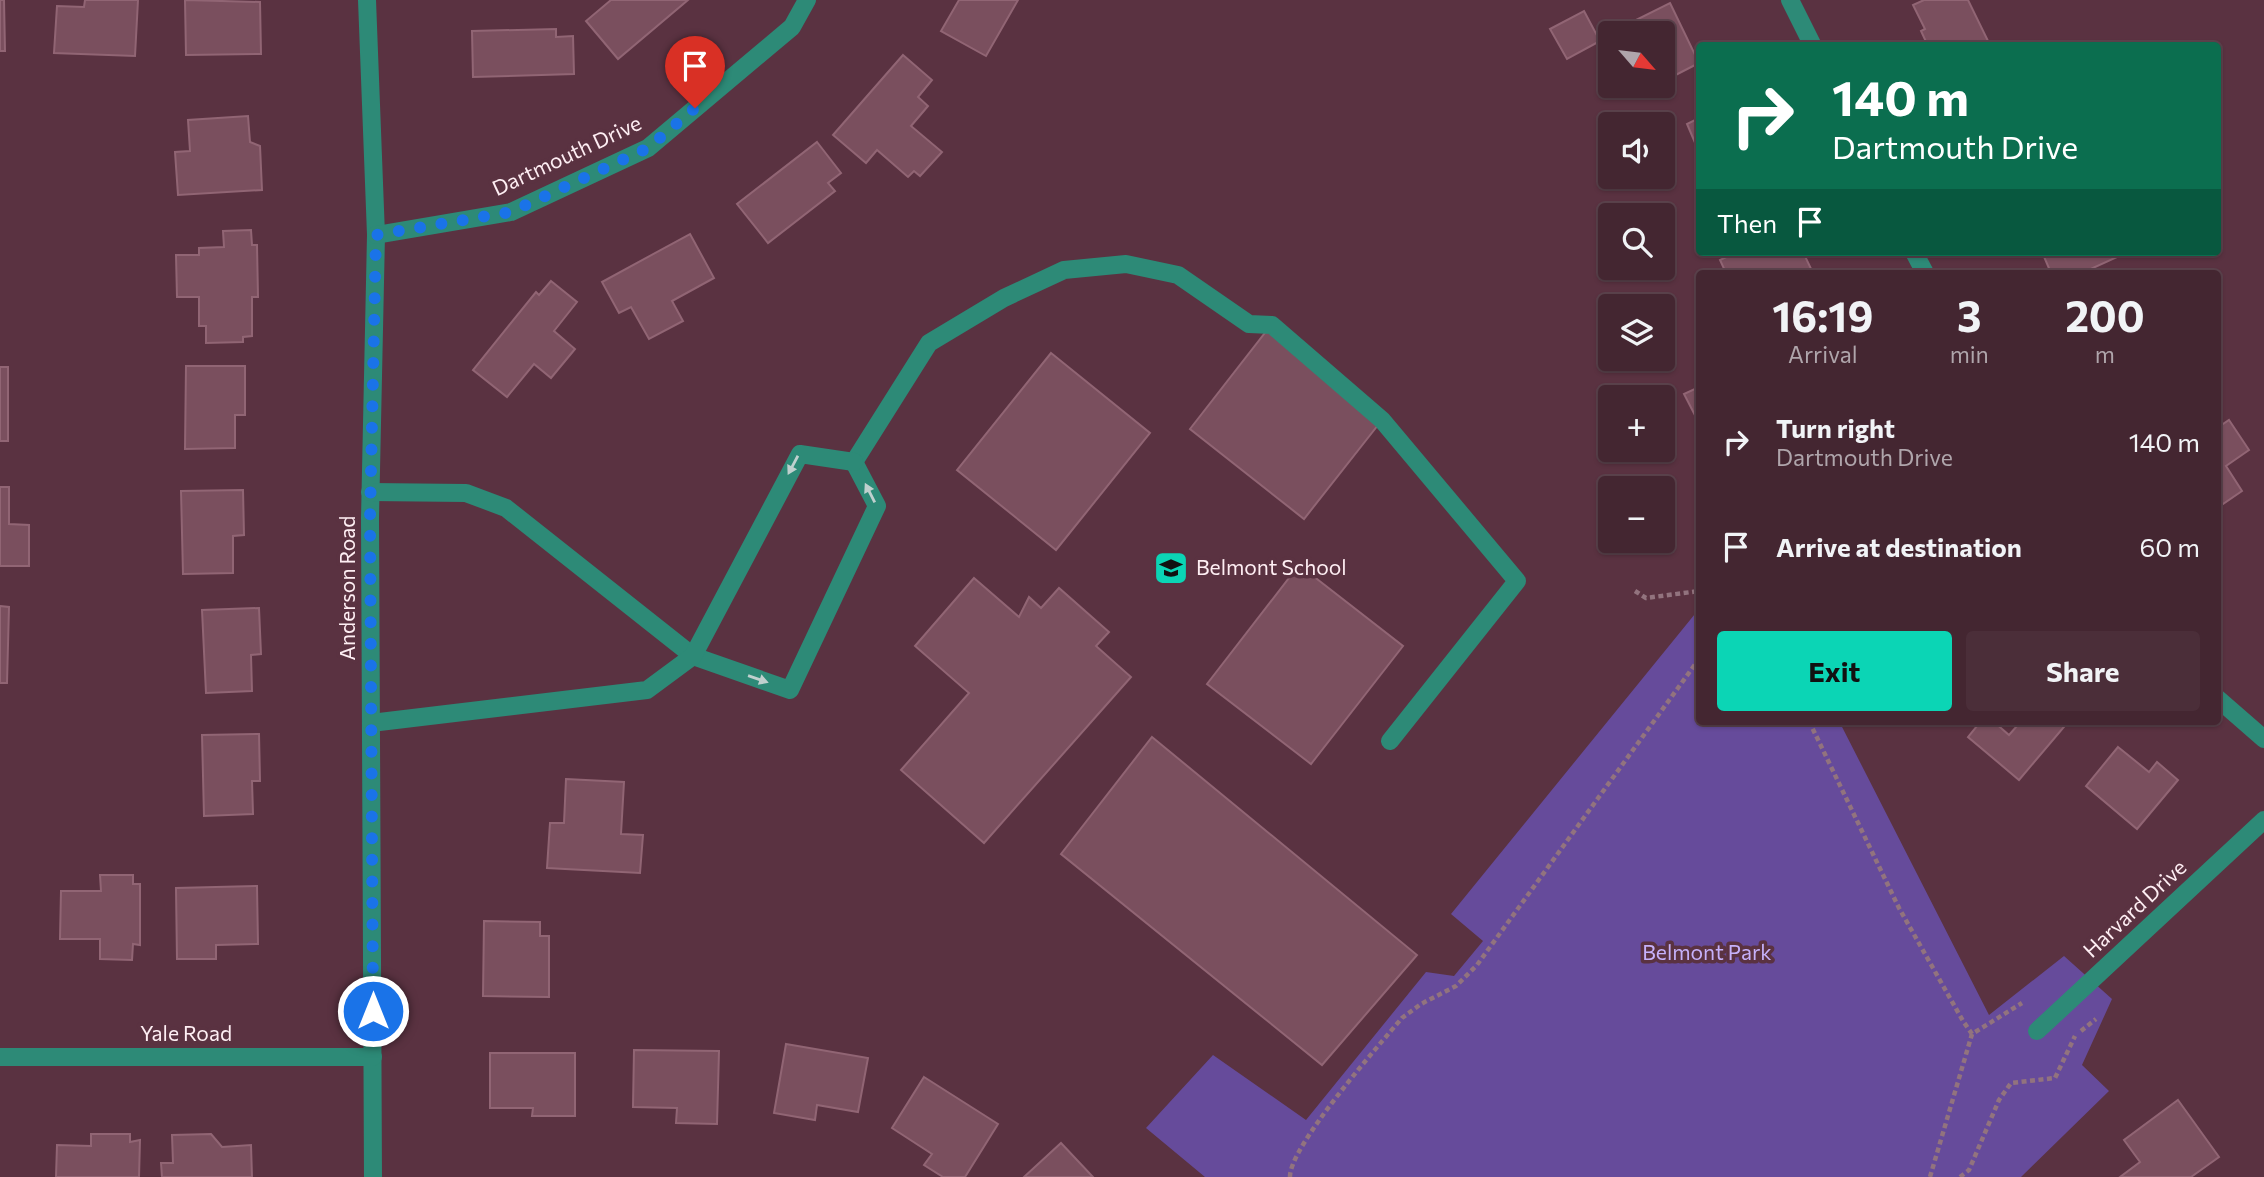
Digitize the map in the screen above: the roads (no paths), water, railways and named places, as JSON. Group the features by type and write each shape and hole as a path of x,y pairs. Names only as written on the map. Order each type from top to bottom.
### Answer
{"street":[{"name":"Anderson Road","path":"367,0 376,235 370,492 373,1177"},
{"name":"Dartmouth Drive","path":"376,235 511,212 648,148 792,27 807,0"},
{"path":"1790,0 1811,42"},
{"path":"854,462 929,343 1004,298 1064,270 1126,264 1178,275 1249,324 1272,325 1382,420 1517,582 1390,741"},
{"path":"371,723 647,690 693,656 800,454 854,462"},
{"path":"370,492 467,493 506,508 693,656 790,690 877,506 854,462"},
{"path":"2221,701 2264,739"},
{"name":"Harvard Drive","path":"2037,1031 2264,820"},
{"name":"Yale Road","path":"0,1056 373,1057"}],"place":[{"name":"Belmont School","path":"1171,568"}],"park label":[{"name":"Belmont Park","path":"1707,953"}]}
